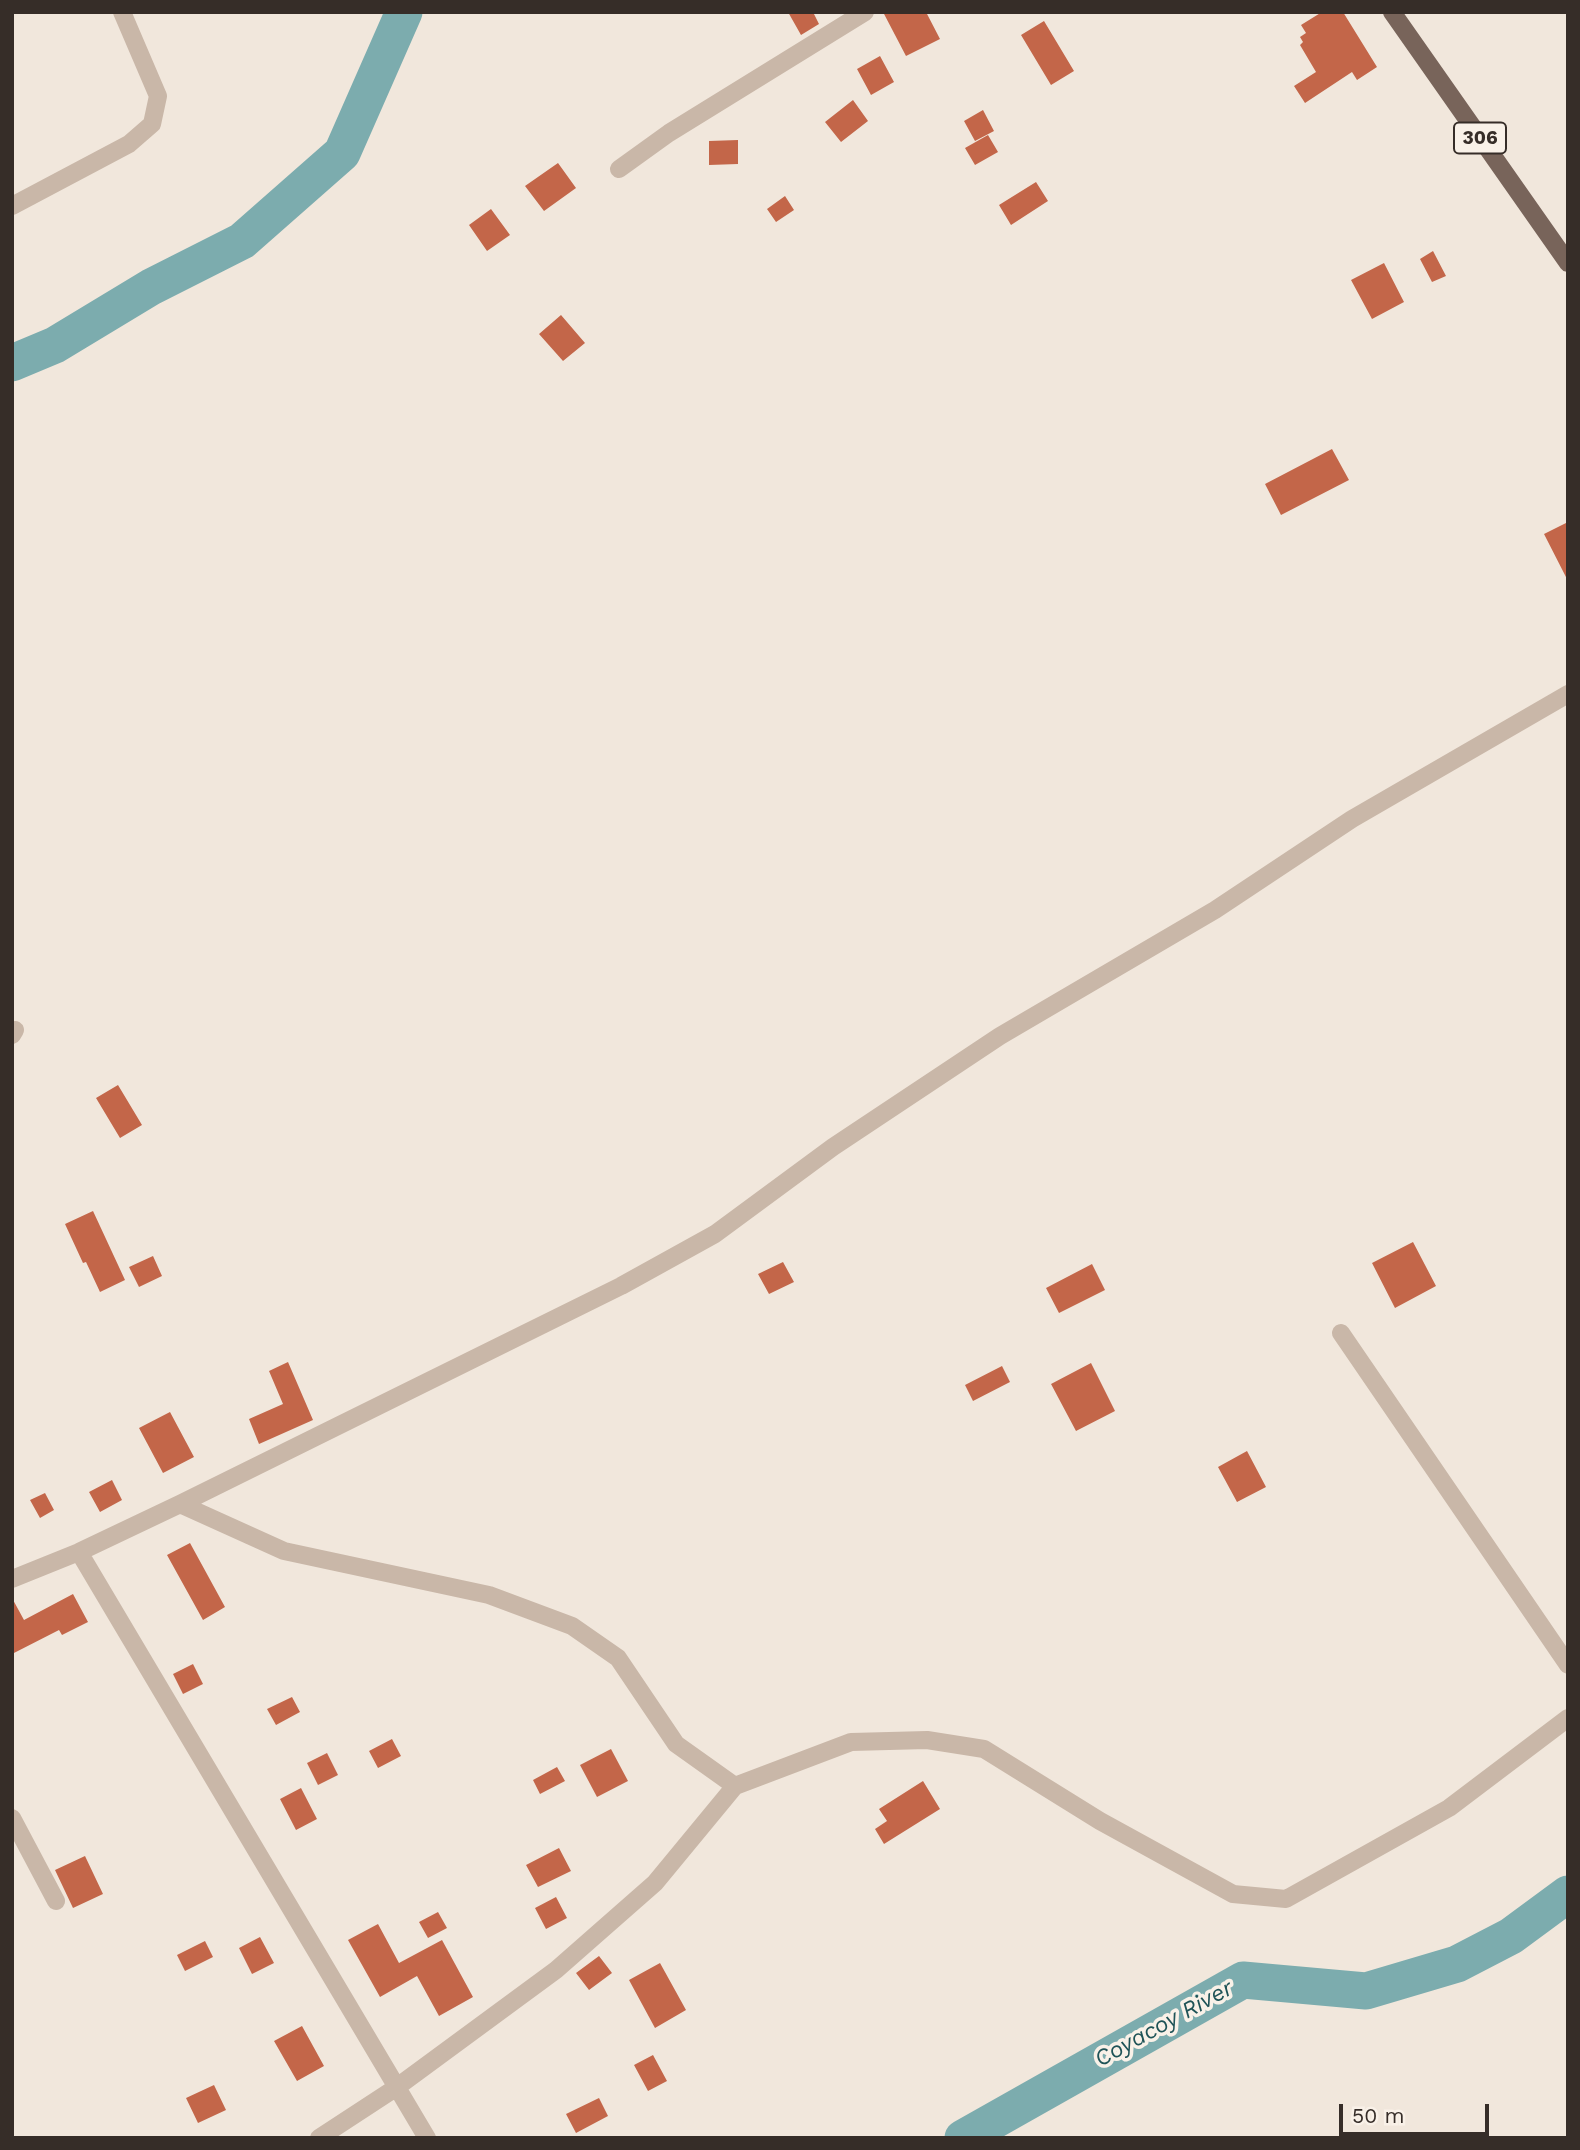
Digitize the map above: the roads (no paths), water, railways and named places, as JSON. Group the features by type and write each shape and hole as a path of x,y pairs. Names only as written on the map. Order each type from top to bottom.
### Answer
{"main road":[{"name":"306","path":"1392,12 1568,263"}],"street":[{"path":"12,206 129,144 152,124 158,96 121,12"},
{"path":"619,169 669,133 865,12"},
{"path":"12,1579 79,1552 180,1504 621,1286 715,1234 834,1147 1000,1036 1215,909 1352,819 1568,694"},
{"path":"1341,1333 1568,1665"},
{"path":"180,1504 284,1551 489,1595 572,1626 618,1658 676,1744 735,1786"},
{"path":"79,1552 427,2138"},
{"path":"319,2138 397,2087 556,1970 654,1883 735,1786 851,1742 927,1741 984,1749 1100,1821 1233,1894 1286,1899 1449,1808 1568,1718"},
{"path":"12,1818 56,1901"}],"waterway":[{"path":"12,363 55,345 151,287 242,241 342,153 404,12"},
{"name":"Coyacoy River","path":"963,2138 1243,1980 1366,1991 1457,1964 1511,1936 1568,1894"}]}
